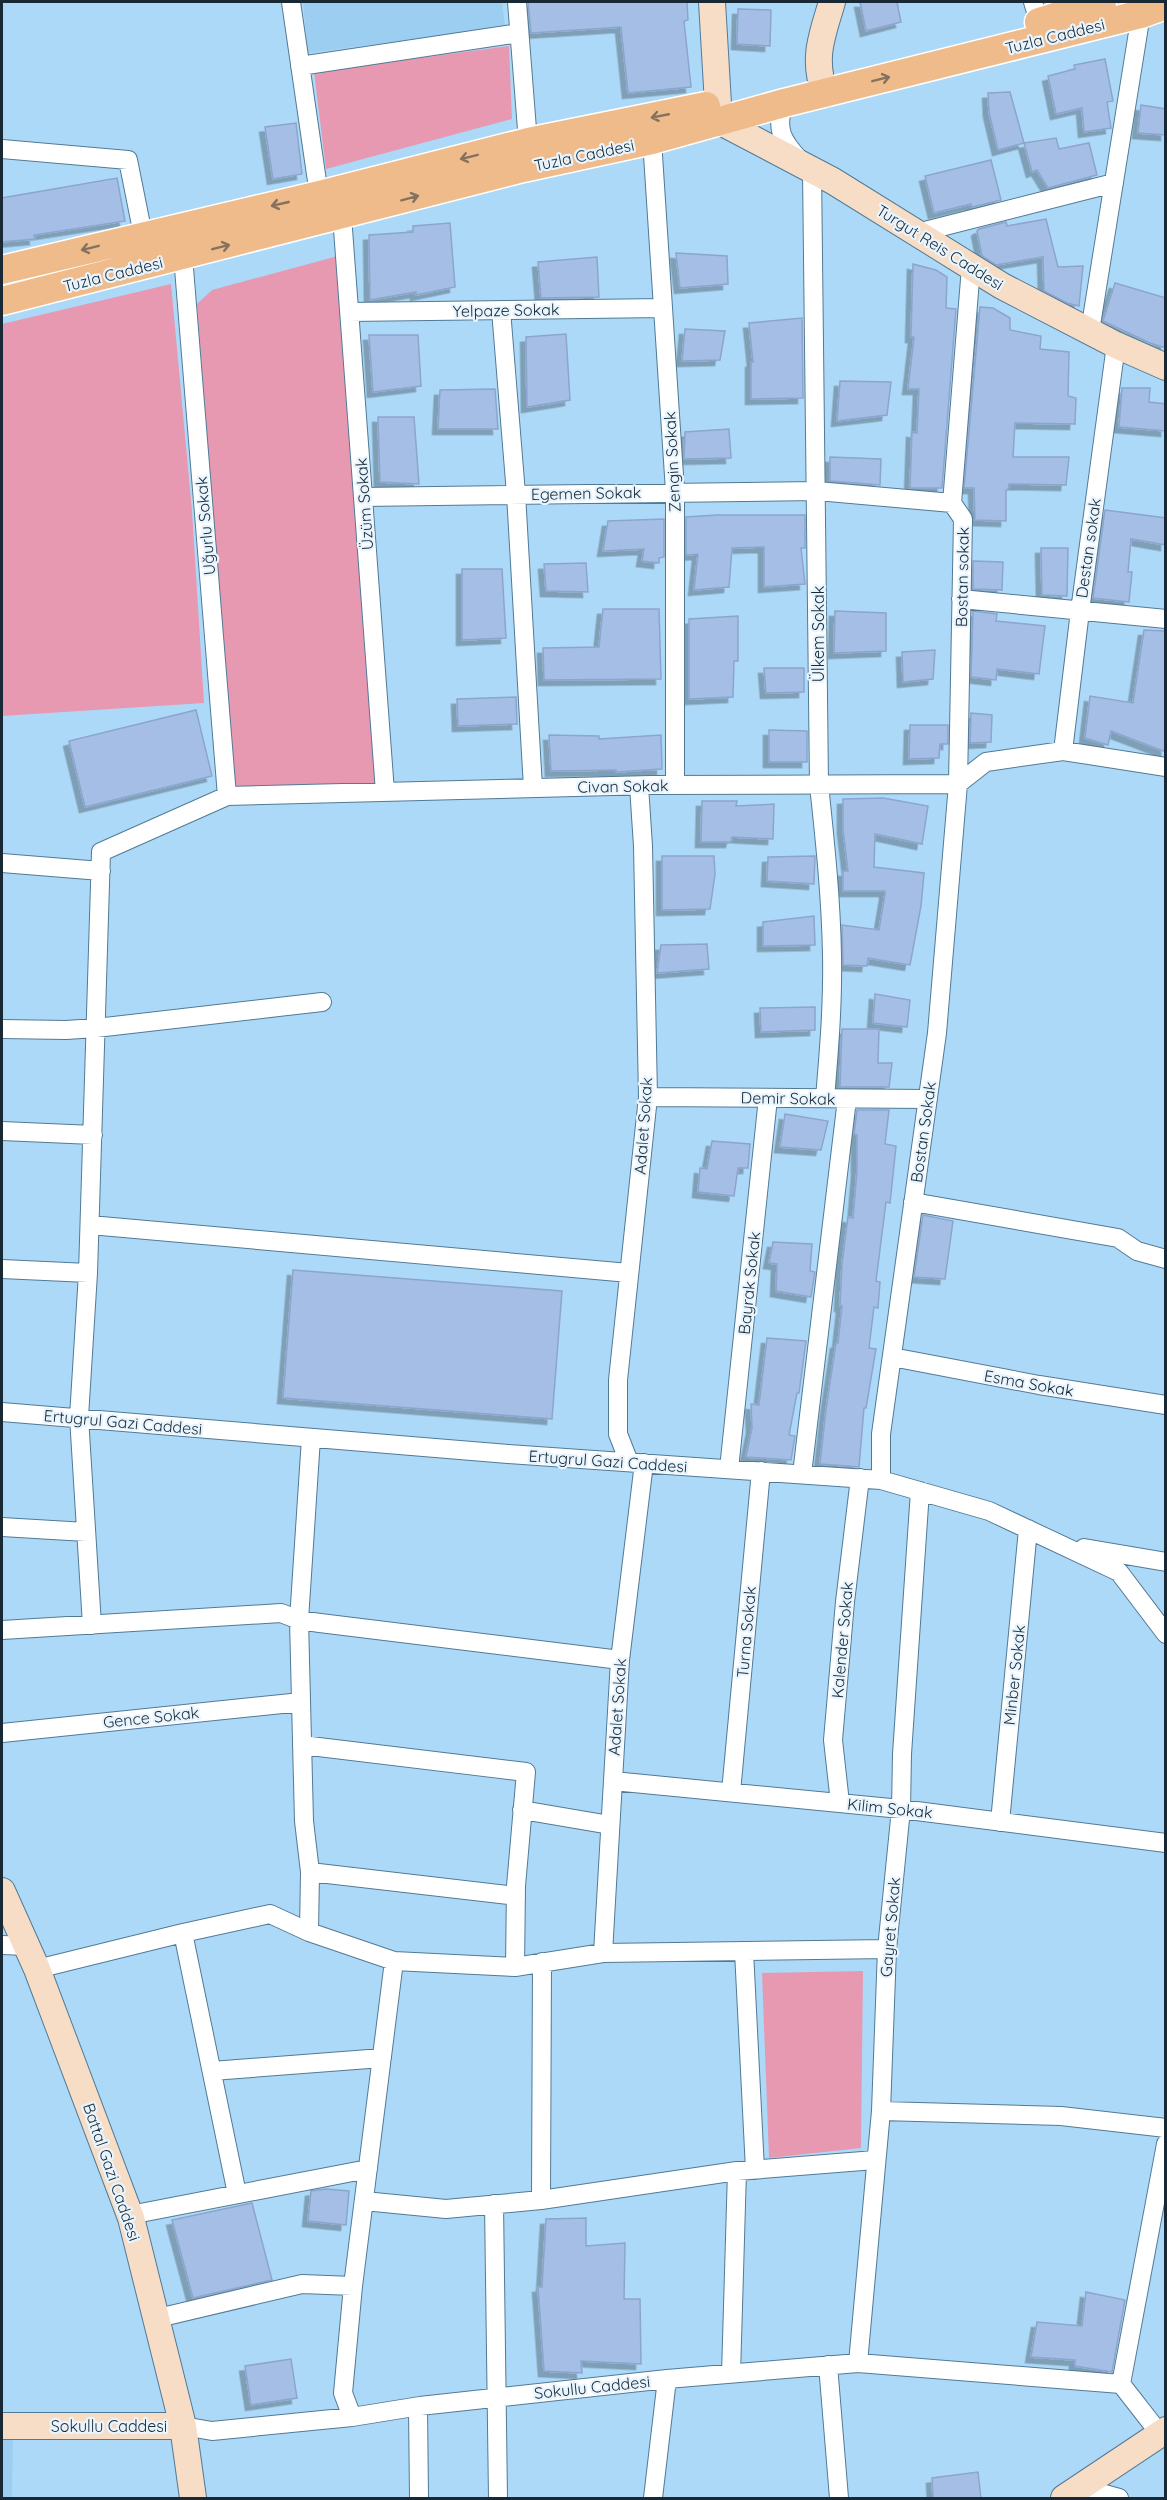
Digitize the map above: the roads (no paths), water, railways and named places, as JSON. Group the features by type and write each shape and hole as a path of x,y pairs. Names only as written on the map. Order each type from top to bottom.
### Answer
{"main road":[{"name":"Tuzla Caddesi","path":"2,270 319,195 528,142 784,103 821,85 1036,12 1102,2"},
{"name":"Tuzla Caddesi","path":"2,301 523,168 652,140 718,112 821,85 1153,10"}],"street":[{"path":"291,2 319,195"},
{"path":"517,2 528,142"},
{"path":"712,2 718,112"},
{"path":"821,85 820,44 832,2"},
{"path":"1090,331 1114,183 1153,10"},
{"path":"300,66 519,33"},
{"path":"784,103 778,119 785,144 809,167"},
{"name":"Turgut Reis Caddesi","path":"718,112 1002,286 1116,345 1166,367"},
{"name":"Zengin Sokak","path":"652,140 675,491 675,785"},
{"path":"2,149 128,160 143,235"},
{"name":"Ülkem Sokak","path":"809,167 817,491 819,784 826,849 832,956 831,1024 825,1098"},
{"path":"917,233 1114,183"},
{"name":"Üzüm Sokak","path":"342,216 385,792"},
{"name":"Uğurlu Sokak","path":"183,256 227,796"},
{"name":"Bostan sokak","path":"958,784 963,519 952,503 971,267"},
{"name":"Yelpaze Sokak","path":"349,312 663,308"},
{"path":"501,310 516,494 533,788"},
{"name":"Destan sokak","path":"1063,751 1116,345"},
{"name":"Egemen Sokak","path":"363,497 675,491 817,491 952,503"},
{"path":"961,599 1166,619"},
{"path":"958,784 986,762 1063,751 1166,767"},
{"name":"Civan Sokak","path":"101,871 101,852 227,796 675,785 958,784"},
{"name":"Bostan Sokak","path":"881,1480 881,1434 937,1033 958,784"},
{"name":"Adalet Sokak","path":"603,1953 620,1660 637,1463 618,1434 618,1380 648,1097 643,846 639,786"},
{"path":"2,864 101,871 90,1225 79,1417 92,1625"},
{"path":"2,1029 96,1028 322,1002"},
{"name":"Demir Sokak","path":"648,1097 928,1100"},
{"name":"Bayrak Sokak","path":"729,1469 768,1098"},
{"path":"802,1474 847,1099"},
{"path":"2,1131 93,1135"},
{"path":"913,1202 1118,1238 1137,1251 1166,1259"},
{"path":"90,1225 629,1273"},
{"path":"2,1269 88,1273"},
{"name":"Esma Sokak","path":"892,1357 1038,1385 1166,1406"},
{"name":"Ertugrul Gazi Caddesi","path":"2,1412 311,1438 881,1480 989,1511 1119,1572 1166,1634"},
{"path":"309,1932 310,1872 304,1821 299,1620 311,1438"},
{"name":"Turna Sokak","path":"731,1792 761,1471"},
{"name":"Kalender Sokak","path":"840,1803 833,1740 845,1602 860,1478"},
{"name":"Gayret Sokak","path":"858,2363 881,2111 887,1949 901,1809 902,1754 920,1491"},
{"path":"2,1527 86,1532"},
{"name":"Minber Sokak","path":"1000,1821 1028,1529"},
{"path":"1061,1544 1166,1562"},
{"path":"2,1630 281,1613 299,1620 620,1660"},
{"name":"Gence Sokak","path":"2,1733 301,1702"},
{"path":"302,1745 526,1772 516,1896 515,1967"},
{"name":"Kilim Sokak","path":"613,1781 901,1809 1166,1844"},
{"path":"522,1810 610,1825"},
{"path":"310,1872 516,1896"},
{"name":"Battal Gazi Caddesi","path":"2,1891 37,1969 130,2215 158,2318 183,2426 193,2499"},
{"path":"37,1969 270,1914 309,1932 394,1961 515,1967 603,1953 887,1949"},
{"path":"183,1933 237,2194"},
{"path":"2,1945 27,1946"},
{"path":"731,2374 746,2171 744,1951"},
{"path":"352,2418 343,2392 353,2286 394,1961"},
{"path":"541,2200 542,1962"},
{"path":"212,2071 382,2058"},
{"path":"881,2111 1061,2116 1166,2128"},
{"path":"1072,2493 1163,2432 1121,2384 1166,2144"},
{"path":"364,2201 446,2209 541,2200 746,2171 875,2160"},
{"path":"130,2215 368,2169"},
{"path":"494,2204 498,2499"},
{"path":"158,2318 302,2284 353,2286"},
{"name":"Sokullu Caddesi","path":"2,2426 183,2426 212,2431 352,2418 418,2407 667,2379 858,2363 1121,2384"},
{"path":"828,2365 839,2499"},
{"path":"653,2499 667,2379"},
{"path":"418,2407 418,2499"},
{"path":"1072,2493 1119,2499"}]}
